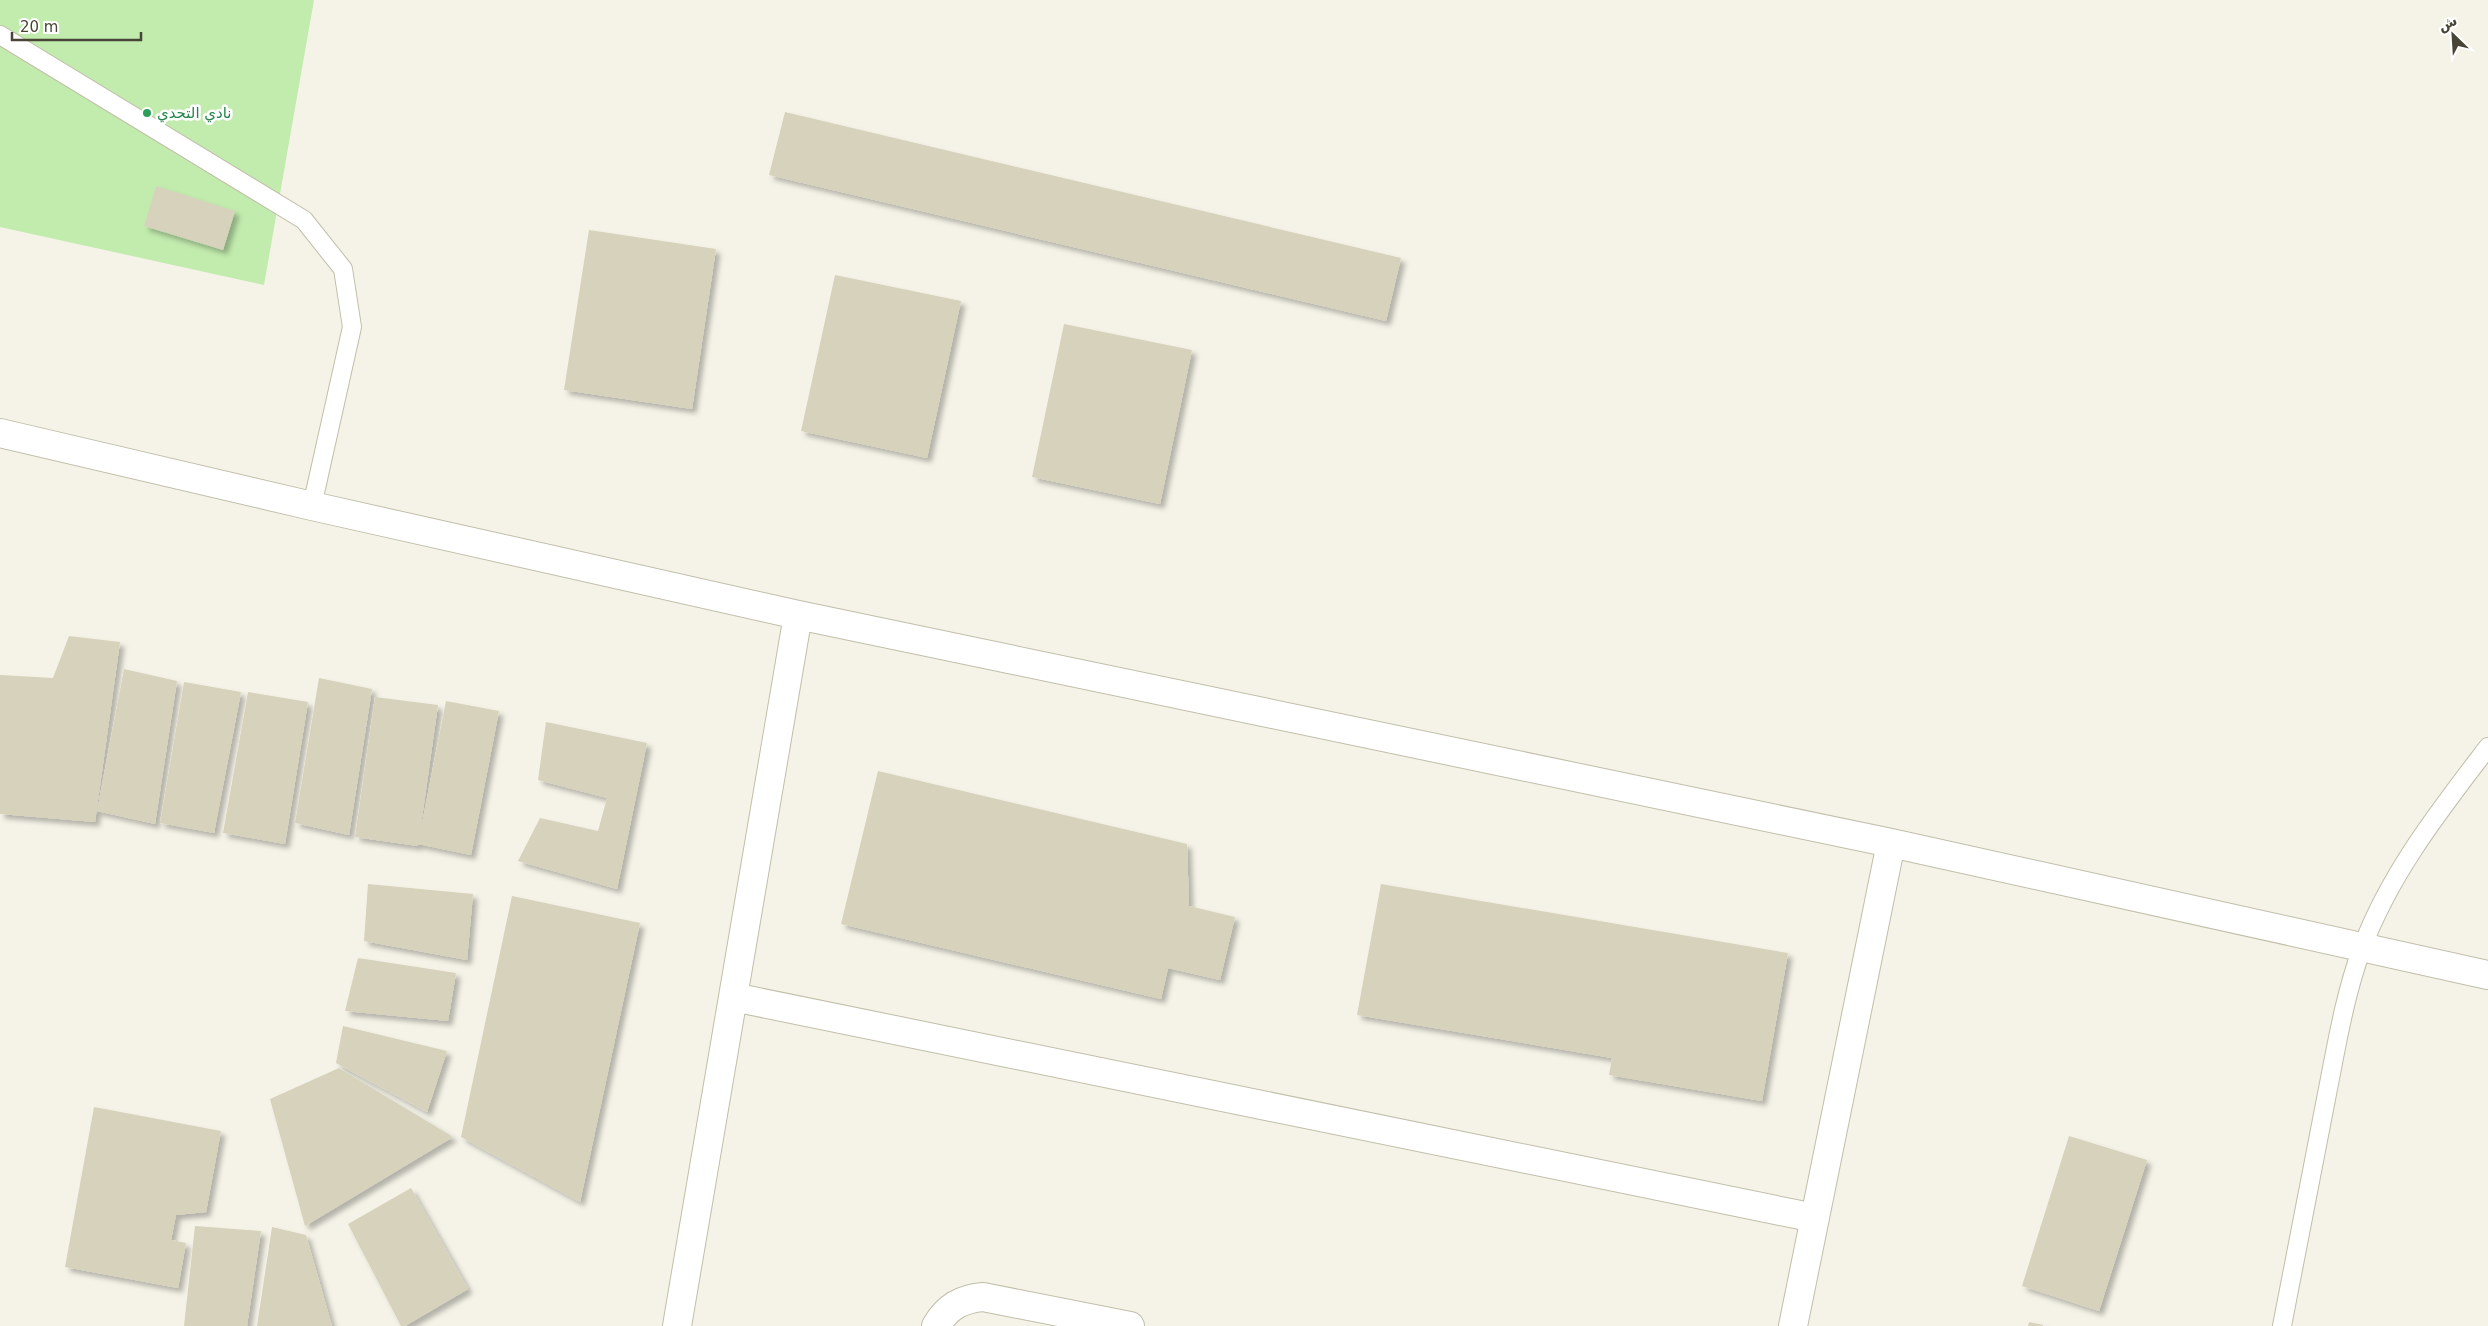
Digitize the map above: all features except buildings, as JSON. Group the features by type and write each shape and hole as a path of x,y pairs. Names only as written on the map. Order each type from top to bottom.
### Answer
{"street":[{"path":"0,433 312,506 798,615 1891,843 2488,975"},
{"path":"677,1326 798,615"},
{"path":"1794,1326 1891,843"},
{"path":"733,997 1815,1218"},
{"path":"936,1326 942,1316 956,1304 969,1298 983,1297 1130,1326"}],"lane":[{"path":"0,35 304,220 343,269 352,327 312,506"},
{"path":"2282,1326 2345,1004 2362,948 2382,904 2406,861 2433,819 2488,747"}],"green space":[{"name":"نادي التحدي","path":"0,0 314,0 264,285 0,227"}],"place":[{"name":"نادي التحدي","path":"147,113"}]}
